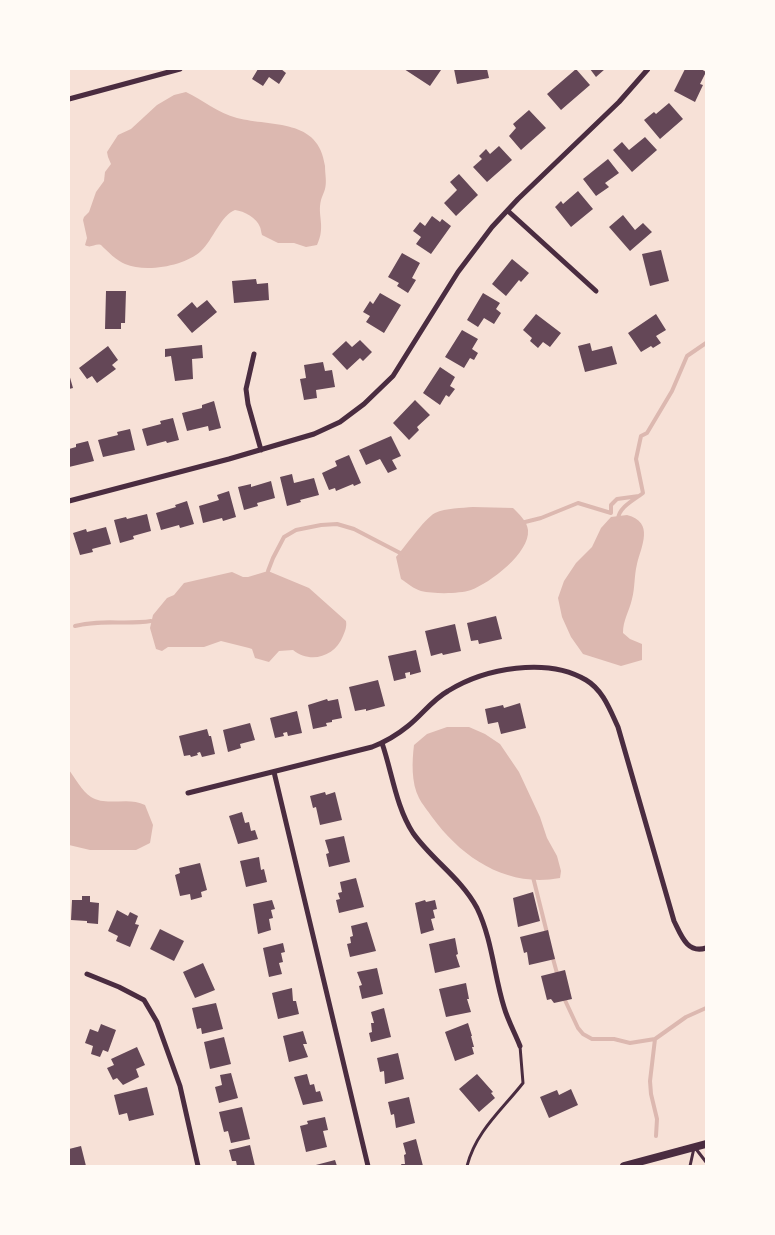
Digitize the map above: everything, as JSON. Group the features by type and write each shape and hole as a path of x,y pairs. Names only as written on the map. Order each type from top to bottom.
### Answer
{"street":[{"path":"69,99 180,69"},
{"path":"69,501 261,450 314,434 340,422 364,404 393,376 458,272 492,227 518,199 620,102 648,69"},
{"path":"508,211 596,291"},
{"path":"254,354 246,388 248,404 261,450"},
{"path":"188,793 365,750 382,743 409,726 436,699 448,691 481,676 512,668 550,668 587,680 599,691 608,704 618,726 674,921 685,943 701,950 706,948"},
{"path":"382,743 400,805 412,832 456,878 478,910 488,941 504,1008 520,1046"},
{"path":"274,772 368,1166"},
{"path":"87,974 144,1000 157,1022 180,1086 198,1166"},
{"path":"624,1166 706,1144"}],"lane":[{"path":"467,1166 472,1149 487,1125 523,1083 520,1046"},
{"path":"694,1147 706,1162"},
{"path":"690,1166 694,1147"}],"shaded area":[{"path":"186,92 230,116 292,127 304,132 314,140 321,151 326,181 320,206 321,232 317,245 306,247 294,243 278,243 262,235 258,224 253,218 246,213 235,210 225,217 201,251 185,261 175,264 154,268 134,267 119,261 101,245 85,245 87,238 83,220 89,212 96,192 104,181 105,172 111,164 107,152 118,135 131,129 157,105 174,95"},
{"path":"473,507 513,508 524,521 528,530 527,539 523,548 507,566 479,586 460,592 439,593 421,591 401,579 396,557 431,516 439,511"},
{"path":"627,515 636,518 641,523 644,529 644,536 636,568 633,595 623,633 630,639 642,644 642,660 621,666 583,654 571,637 562,617 558,598 564,581 576,563 592,547 601,528 611,517"},
{"path":"268,571 309,588 346,621 343,636 334,649 321,656 314,657 307,657 293,650 279,651 269,662 255,658 252,649 221,641 204,647 168,647 162,651 156,649 150,628 153,615 167,598 174,595 184,583 232,572 248,577"},
{"path":"447,727 469,727 485,734 500,744 519,772 540,817 547,838 557,856 561,871 560,878 541,880 522,878 504,874 487,867 457,845 432,817 416,792 413,779 414,745 427,734"},
{"path":"69,770 82,788 97,800 132,801 145,805 153,825 150,843 136,850 90,850 69,845"}],"building":[{"path":"258,69 281,69 286,73 279,84 269,77 263,86 252,79"},
{"path":"404,69 438,69 441,70 430,86"},
{"path":"454,69 487,69 489,78 457,84"},
{"path":"576,69 590,85 561,110 547,94"},
{"path":"590,69 605,69 596,77"},
{"path":"685,69 701,69 706,72 700,84 703,85 695,102 674,91"},
{"path":"669,103 683,119 660,139 644,120 654,112 656,114"},
{"path":"529,110 546,128 521,150 509,136 516,128 513,124"},
{"path":"645,137 657,150 632,172 613,150 622,142 629,150"},
{"path":"499,146 512,160 487,182 473,167 482,159 479,156 486,149 490,154"},
{"path":"608,159 619,173 605,183 609,187 596,196 583,179"},
{"path":"459,174 478,195 456,216 444,203 457,190 450,182"},
{"path":"578,191 593,209 571,227 555,207 561,201 563,204"},
{"path":"623,215 635,230 643,223 652,232 630,251 609,227"},
{"path":"432,216 440,222 442,219 451,226 431,254 416,244 421,237 413,231 420,222 425,226"},
{"path":"661,250 669,281 650,286 642,254"},
{"path":"402,253 420,263 412,278 416,280 408,293 397,286 399,283 388,277"},
{"path":"512,259 529,273 521,282 519,280 506,296 492,284"},
{"path":"256,279 257,284 268,283 269,300 234,303 232,281"},
{"path":"106,291 126,291 125,323 121,323 121,329 105,329"},
{"path":"380,293 401,305 384,333 366,322 370,316 363,312 370,301 373,304"},
{"path":"483,293 500,303 496,309 501,313 494,324 484,318 478,327 467,320"},
{"path":"207,300 217,312 192,333 177,315 192,302 197,308"},
{"path":"536,314 561,333 550,347 543,342 538,348 530,341 532,338 523,330"},
{"path":"656,314 666,330 656,336 661,343 641,352 628,333"},
{"path":"462,330 478,339 472,349 478,353 474,360 470,358 464,368 445,357"},
{"path":"360,340 372,352 363,361 360,358 347,370 332,354 346,341 352,347"},
{"path":"590,343 592,351 612,346 617,364 585,372 578,346"},
{"path":"202,345 203,358 192,359 193,379 175,381 171,356 165,357 165,349"},
{"path":"108,346 118,360 112,365 116,369 97,383 92,376 87,379 79,368"},
{"path":"323,362 325,371 332,370 335,387 316,390 317,398 304,400 300,379 306,378 304,365"},
{"path":"440,367 455,377 450,386 455,389 449,397 446,395 440,405 423,393"},
{"path":"69,374 73,388 69,389"},
{"path":"415,400 430,415 417,427 419,430 409,440 393,423"},
{"path":"214,401 221,428 209,431 208,426 187,431 182,413 202,408 202,405"},
{"path":"173,418 179,440 147,446 142,429 161,424 160,421"},
{"path":"130,429 135,450 103,457 98,440 118,435 117,432"},
{"path":"391,436 401,456 392,460 397,469 388,473 380,459 366,465 359,450"},
{"path":"88,441 94,461 69,467 69,449 76,447 76,444"},
{"path":"349,455 361,483 336,491 335,488 329,490 322,473 337,466 335,461"},
{"path":"292,474 294,483 314,478 319,495 287,506 280,477"},
{"path":"271,481 275,498 257,503 258,506 244,510 238,487 251,484 251,487"},
{"path":"229,491 236,517 223,521 222,518 203,523 199,506 219,500 217,495"},
{"path":"187,501 194,524 180,528 179,525 161,530 156,513 176,507 175,505"},
{"path":"147,514 151,531 133,536 134,539 120,543 114,520"},
{"path":"106,527 111,544 92,549 93,552 80,555 73,533 86,529 87,532"},
{"path":"496,616 502,639 479,644 478,640 471,641 467,623"},
{"path":"455,624 461,651 431,656 425,631"},
{"path":"416,650 421,672 410,675 410,672 405,673 406,678 394,681 388,656"},
{"path":"378,680 385,706 366,711 366,709 355,711 349,687"},
{"path":"327,699 328,701 338,699 342,718 326,723 327,726 313,729 308,705"},
{"path":"520,703 526,728 501,734 498,722 488,724 485,709 503,705 504,708"},
{"path":"297,711 302,733 288,736 287,732 283,733 284,736 275,738 270,718"},
{"path":"250,723 255,740 240,744 241,748 228,752 223,730"},
{"path":"207,729 209,736 211,736 215,754 202,757 200,752 197,753 198,755 191,757 190,755 184,756 179,736"},
{"path":"325,792 326,795 335,792 342,820 320,825 316,807 313,808 310,796"},
{"path":"242,812 245,823 249,822 251,831 255,830 258,839 238,844 229,816"},
{"path":"344,836 350,862 329,867 326,854 329,853 325,840"},
{"path":"259,857 261,870 264,869 267,882 246,887 240,861"},
{"path":"200,863 207,890 201,892 202,897 191,900 190,894 180,896 175,875 180,873 179,868"},
{"path":"356,878 364,907 339,913 336,900 340,899 338,893 342,892 340,882"},
{"path":"533,892 540,921 518,927 513,898"},
{"path":"82,896 90,896 90,902 99,903 98,924 71,920 72,900 82,900"},
{"path":"272,900 275,909 271,910 273,918 269,919 271,930 258,934 253,904"},
{"path":"425,900 426,902 435,900 437,909 433,910 435,918 431,919 434,930 421,934 415,903"},
{"path":"117,910 128,916 130,912 138,916 135,924 139,925 130,947 116,941 118,936 108,931"},
{"path":"367,922 376,951 350,957 347,944 351,943 350,937 353,936 351,926"},
{"path":"160,929 184,941 174,961 150,949"},
{"path":"548,930 555,959 529,965 527,952 524,953 520,937"},
{"path":"455,938 458,954 456,955 460,967 435,973 429,944"},
{"path":"283,943 285,952 281,953 283,962 279,963 282,974 269,977 263,948"},
{"path":"203,963 215,990 195,998 183,972"},
{"path":"377,968 383,994 362,999 359,986 362,985 357,972"},
{"path":"565,970 572,999 554,1003 551,999 547,1000 541,976"},
{"path":"466,983 469,999 467,999 471,1012 446,1017 439,989"},
{"path":"292,988 293,1001 296,1001 299,1014 278,1019 272,993"},
{"path":"216,1003 223,1029 202,1034 201,1028 197,1029 192,1008"},
{"path":"384,1008 391,1037 371,1042 369,1033 372,1032 371,1023 374,1023 371,1012"},
{"path":"468,1023 474,1054 455,1061 445,1032"},
{"path":"101,1024 116,1030 108,1052 103,1050 100,1057 91,1054 93,1046 85,1043 90,1029 98,1032"},
{"path":"303,1031 307,1044 303,1044 308,1057 289,1062 283,1036"},
{"path":"224,1037 231,1064 210,1069 204,1042"},
{"path":"137,1047 145,1065 136,1069 139,1077 123,1085 117,1078 113,1080 107,1068 114,1065 111,1059"},
{"path":"398,1053 404,1079 385,1084 384,1071 380,1072 377,1058"},
{"path":"231,1073 238,1098 219,1103 215,1087 222,1085 220,1075"},
{"path":"307,1074 310,1085 314,1084 316,1092 320,1091 323,1101 303,1105 294,1077"},
{"path":"477,1074 493,1092 491,1093 495,1098 479,1112 459,1089"},
{"path":"147,1087 154,1115 129,1121 127,1113 119,1115 114,1095"},
{"path":"571,1089 578,1105 549,1118 540,1097 557,1090 559,1095"},
{"path":"409,1097 415,1123 396,1128 394,1114 391,1115 388,1102"},
{"path":"242,1107 250,1139 231,1143 228,1131 224,1132 219,1112"},
{"path":"325,1117 328,1130 323,1131 327,1147 306,1152 300,1126 308,1124 307,1121"},
{"path":"416,1139 423,1166 402,1166 401,1164 405,1164 404,1155 406,1154 403,1143"},
{"path":"250,1145 255,1166 237,1166 236,1161 232,1161 229,1150"},
{"path":"81,1146 86,1166 69,1166 69,1149"},
{"path":"335,1160 337,1166 312,1166"}],"waterway":[{"path":"618,519 624,507 643,493 636,459 641,436 647,433 672,391 687,356 706,343"},
{"path":"521,523 541,518 578,503 611,513 611,505 617,499 639,496"},
{"path":"268,571 284,537 296,530 321,525 337,524 354,529 404,555"},
{"path":"75,626 94,623 151,621"},
{"path":"533,877 547,933"},
{"path":"552,955 558,977"},
{"path":"563,996 578,1028 583,1034 592,1039 614,1039 630,1043 655,1039 686,1017 706,1008"},
{"path":"655,1039 650,1081 657,1119 656,1136"}]}
